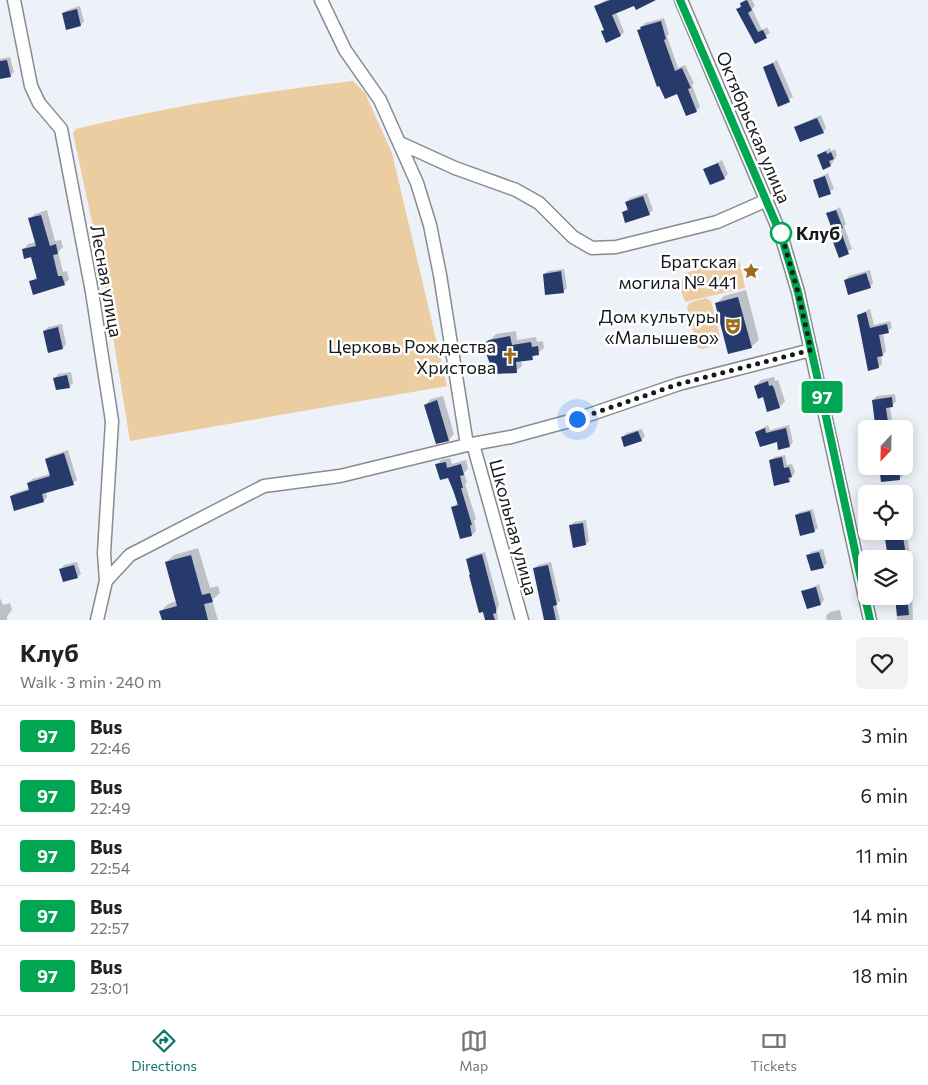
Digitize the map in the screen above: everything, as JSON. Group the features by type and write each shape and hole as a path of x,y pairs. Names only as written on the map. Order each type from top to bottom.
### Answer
{"street":[{"name":"Лесная улица","path":"14,0 31,86 39,103 61,129 92,292 112,421 104,553 106,581"},
{"name":"Школьная улица","path":"321,0 345,50 380,100 417,183 430,225 470,444 522,620"},
{"name":"Октябрьская улица","path":"680,0 767,200 781,235 796,282 870,620"},
{"path":"400,143 454,168 516,190 539,203 573,237 592,248 616,247 716,222 767,200"},
{"path":"97,620 106,581 130,555 264,486 340,476 470,444 510,437 577,419 679,384 811,350"}],"shaded area":[{"path":"353,81 365,93 392,153 447,386 130,441 102,269 73,133 76,129 179,107 248,95"},
{"path":"732,259 740,263 745,288 685,302 680,287 685,273"},
{"path":"706,298 711,301 721,340 719,344 702,349 697,347 687,307 689,303"}],"building":[{"path":"610,0 656,0 636,10 634,6 612,15 621,36 606,43 601,31 604,30 594,6"},
{"path":"747,0 752,10 748,13 758,32 763,30 767,38 755,44 736,9 741,7 740,3"},
{"path":"77,9 81,26 66,30 62,13"},
{"path":"661,21 666,39 664,40 675,71 682,68 691,88 688,89 697,112 686,116 677,94 665,99 659,86 657,87 637,30 641,29 640,27"},
{"path":"7,60 11,77 0,79 0,61"},
{"path":"773,63 790,102 778,107 763,67"},
{"path":"817,118 824,133 800,142 794,127"},
{"path":"826,151 827,154 831,152 834,159 829,161 831,166 823,170 817,155"},
{"path":"718,163 725,179 710,185 703,169"},
{"path":"825,176 831,194 819,198 813,180"},
{"path":"643,196 650,215 625,223 622,212 628,210 625,202"},
{"path":"836,210 843,228 840,229 849,254 839,258 833,242 836,240 826,213"},
{"path":"41,215 50,246 56,244 58,254 53,255 58,276 62,276 65,285 33,295 29,281 37,279 31,257 24,259 22,249 36,246 28,218"},
{"path":"561,271 564,293 545,295 543,274"},
{"path":"866,273 871,288 848,295 844,280"},
{"name":"Дом культуры «Малышево»","path":"738,297 752,348 728,354 715,303"},
{"path":"866,312 870,328 887,324 889,333 879,335 883,356 877,357 879,368 868,371 857,315"},
{"path":"58,327 63,349 48,353 43,331"},
{"name":"Церковь Рождества Христова","path":"510,336 512,345 531,342 532,347 538,346 539,355 532,356 533,360 516,362 517,373 494,374 487,356 486,342"},
{"path":"67,375 70,388 56,390 53,378"},
{"path":"768,381 769,386 772,385 774,388 780,408 767,412 763,397 758,399 754,386"},
{"path":"892,397 893,407 886,408 888,420 874,420 872,400"},
{"path":"437,400 449,441 436,444 424,405"},
{"path":"765,428 766,433 786,428 790,447 778,450 777,442 760,447 755,432"},
{"path":"638,431 642,441 624,447 621,437"},
{"path":"64,453 74,485 42,494 44,502 14,511 10,496 29,490 27,483 50,476 45,459"},
{"path":"782,457 784,468 789,467 792,477 788,478 790,482 774,486 769,460"},
{"path":"446,462 447,468 461,464 464,475 460,476 463,488 461,488 472,525 470,525 472,536 460,539 451,507 458,505 453,490 448,478 440,480 435,464"},
{"path":"880,475 900,475 900,480 881,482"},
{"path":"810,511 815,532 800,536 795,515"},
{"path":"583,523 586,545 573,548 569,525"},
{"path":"885,540 904,540 905,550 887,550"},
{"path":"819,552 824,568 811,571 806,555"},
{"path":"482,554 496,608 496,613 493,614 495,620 485,620 483,612 479,613 469,575 466,559"},
{"path":"191,555 202,595 210,593 213,602 204,604 208,620 162,620 159,611 177,606 165,562"},
{"path":"74,565 78,578 63,582 59,569"},
{"path":"548,565 557,605 553,606 556,620 544,620 533,568"},
{"path":"816,587 821,605 807,609 801,591"},
{"path":"896,605 908,605 909,615 897,616"}],"bus line":[{"name":"97","path":"680,0 781,235 798,292 870,620"}],"place":[{"name":"Клуб","path":"781,233"},
{"name":"Братская могила № 441","path":"751,271"},
{"name":"Дом культуры «Малышево»","path":"733,326"},
{"name":"Церковь Рождества Христова","path":"510,356"}],"route":[{"path":"577,419 679,384 811,350 798,292 781,233"}]}
